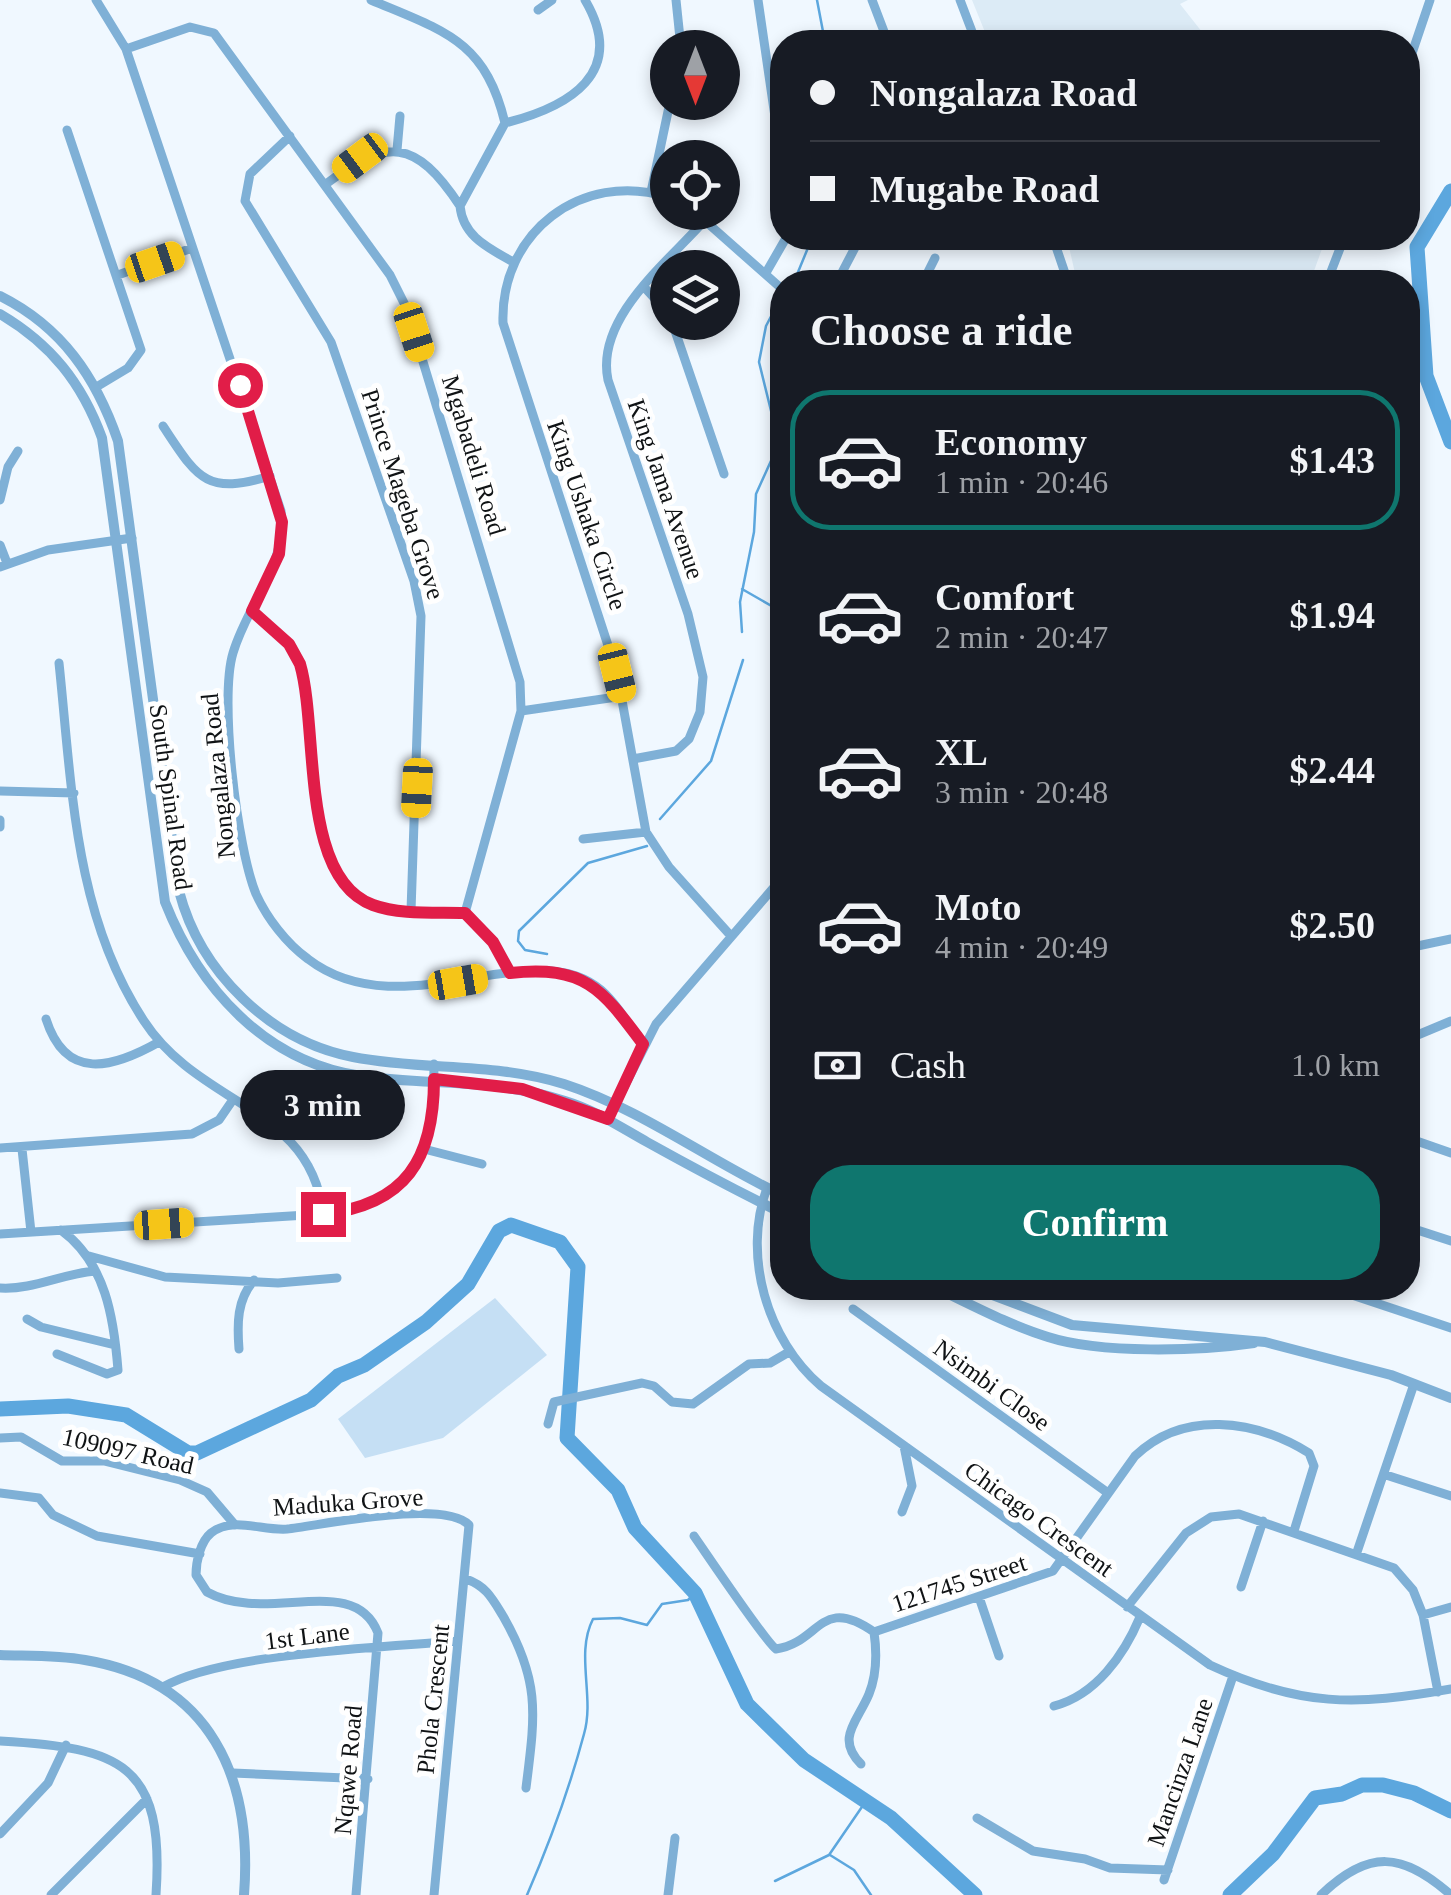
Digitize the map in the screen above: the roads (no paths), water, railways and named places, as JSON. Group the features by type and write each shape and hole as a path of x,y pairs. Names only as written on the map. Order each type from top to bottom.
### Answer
{"street":[{"name":"Nongalaza Road","path":"96,0 126,49 281,511 281,544 231,662 228,720 248,867 256,895 276,926 308,960 344,978 374,987 438,986 544,971 583,979 602,991 643,1044"},
{"path":"371,0 438,30 474,54 494,80 506,123"},
{"path":"538,10 552,0"},
{"path":"460,206 506,123 562,105 586,84 596,66 601,35 586,0"},
{"path":"676,0 678,30"},
{"path":"758,0 770,83"},
{"path":"872,0 883,30"},
{"path":"960,0 971,30"},
{"path":"1420,30 1430,0"},
{"name":"Mgabadeli Road","path":"126,49 190,27 207,29 227,47 390,275 406,308 514,655 522,711 465,913"},
{"path":"397,150 400,116"},
{"path":"67,130 141,350 128,368 98,386"},
{"name":"Prince Mageba Grove","path":"290,136 250,174 245,200 331,342 414,581 422,616 411,911"},
{"path":"326,184 370,153 397,150 418,162 460,206 470,234 513,262"},
{"name":"King Ushaka Circle","path":"650,192 607,191 565,205 530,235 513,262 503,309 506,340 603,624 622,696 646,832 669,867 731,936"},
{"name":"King Jama Avenue","path":"633,759 682,746 693,731 704,688 688,614 607,373 613,332 696,230"},
{"path":"717,230 770,275"},
{"path":"118,275 192,248"},
{"path":"767,271 779,250"},
{"path":"930,270 936,258"},
{"path":"646,288 650,293"},
{"name":"South Spinal Road","path":"0,296 50,328 98,386 118,441 183,906 206,954 244,1000 310,1044 354,1057 503,1069 548,1080 614,1106 768,1188"},
{"name":"South Spinal Road","path":"0,314 51,352 85,396 106,458 165,902 190,957 237,1015 274,1043 337,1071 522,1089 608,1119 770,1207"},
{"path":"678,340 724,474"},
{"path":"163,426 191,468 207,481 232,486 270,476"},
{"path":"0,500 8,467 18,451"},
{"path":"0,545 4,565 48,550 132,538"},
{"path":"252,611 289,644 300,664 322,831 335,875 362,901 411,911 465,913 493,942 510,973"},
{"path":"59,663 74,793 96,924 123,985 159,1042 184,1067 283,1132 302,1151 318,1183 323,1214"},
{"path":"522,711 622,696"},
{"path":"0,792 74,793"},
{"path":"583,839 646,832"},
{"path":"608,1119 643,1044 662,1016 770,892"},
{"path":"1420,945 1451,939"},
{"path":"46,1019 59,1048 83,1062 117,1062 159,1042"},
{"path":"1420,1034 1451,1021"},
{"path":"0,1234 323,1214 362,1208 387,1196 410,1176 424,1148 434,1064"},
{"path":"0,1148 192,1134 219,1120 232,1101"},
{"path":"1420,1142 1451,1154"},
{"path":"424,1148 482,1164"},
{"path":"22,1149 30,1232"},
{"name":"Chicago Crescent","path":"768,1188 755,1249 773,1316 789,1352 821,1386 1140,1617 1233,1676 1323,1702 1376,1702 1451,1689"},
{"path":"57,1354 112,1375 118,1370 114,1318 89,1256 62,1230"},
{"path":"1420,1231 1451,1242"},
{"path":"89,1256 165,1277 310,1283 337,1278"},
{"path":"0,1288 30,1288 58,1275 94,1271"},
{"path":"240,1348 238,1316 244,1293 254,1280"},
{"path":"961,1300 1014,1325 1068,1342 1200,1349 1265,1342"},
{"path":"1006,1300 1072,1325 1265,1342 1451,1398"},
{"path":"1367,1300 1451,1328"},
{"name":"Nsimbi Close","path":"853,1309 1108,1493"},
{"path":"27,1318 41,1328 115,1344"},
{"path":"548,1424 555,1402 647,1384 672,1402 693,1404 749,1364 770,1362 789,1352"},
{"path":"1357,1552 1414,1384"},
{"path":"1064,1561 1108,1493 1149,1442 1184,1426 1220,1423 1309,1452 1314,1466 1294,1531"},
{"name":"109097 Road","path":"0,1438 21,1438 62,1461 104,1461 180,1480 207,1492 235,1524"},
{"path":"902,1512 912,1486 904,1446"},
{"path":"1386,1475 1451,1496"},
{"path":"0,1493 39,1498 54,1515 97,1536 200,1554"},
{"path":"1126,1607 1198,1523 1226,1513 1263,1521 1384,1562 1405,1578 1423,1615 1438,1692"},
{"name":"Maduka Grove","path":"235,1524 284,1529 364,1518 453,1516"},
{"name":"Phola Crescent","path":"434,1895 466,1579 468,1525 453,1516"},
{"path":"1241,1587 1263,1521"},
{"path":"235,1524 212,1532 200,1554 196,1576 201,1586 217,1598 262,1606 337,1600 355,1604 374,1623 379,1648"},
{"name":"121745 Street","path":"694,1536 744,1602 770,1647 784,1648 835,1616 855,1620 874,1632 1043,1576 1064,1561"},
{"path":"466,1579 489,1593 532,1674 534,1710 526,1788"},
{"path":"980,1597 999,1656"},
{"path":"1423,1615 1451,1607"},
{"path":"1054,1706 1080,1697 1122,1656 1140,1617"},
{"path":"861,1764 848,1744 849,1730 874,1678 874,1632"},
{"name":"1st Lane","path":"163,1687 193,1673 458,1641"},
{"name":"Nqawe Road","path":"356,1895 379,1648"},
{"path":"0,1655 83,1659 163,1687 211,1734 234,1772 246,1832 244,1895"},
{"name":"Mancinza Lane","path":"977,1818 1033,1851 1086,1859 1110,1868 1144,1866 1166,1875 1233,1676"},
{"path":"0,1741 66,1745 111,1758 138,1782 158,1829 156,1895"},
{"path":"0,1834 48,1784 66,1745"},
{"path":"234,1772 368,1779"},
{"path":"51,1895 147,1799"},
{"path":"668,1895 675,1838"},
{"path":"1320,1895 1338,1879 1378,1861 1416,1868 1451,1894"}],"waterway":[{"path":"817,0 823,30"},
{"path":"1420,242 1451,191"},
{"path":"799,270 807,250"},
{"path":"1417,250 1419,270"},
{"path":"1420,290 1426,376 1451,442"},
{"path":"770,318 759,362 770,407"},
{"path":"742,632 740,602 754,532 756,494 770,463"},
{"path":"742,589 770,605"},
{"path":"660,819 711,761 743,660"},
{"path":"547,954 525,950 518,941 519,931 588,863 647,846"},
{"path":"0,1409 68,1406 126,1415 188,1453 197,1453 311,1400 338,1376 364,1365 426,1322 468,1284 499,1231 511,1225 560,1242 578,1267 567,1438 618,1490 635,1528 695,1593 747,1704 804,1760 891,1818 975,1895"},
{"path":"527,1895 584,1734 588,1705 586,1647 593,1619 620,1618 647,1625 662,1604 688,1600 695,1593"},
{"path":"1230,1895 1273,1854 1315,1798 1342,1794 1362,1785 1383,1785 1414,1793 1451,1811"},
{"path":"775,1881 829,1855 866,1801"},
{"path":"830,1855 854,1870 871,1895"}]}
